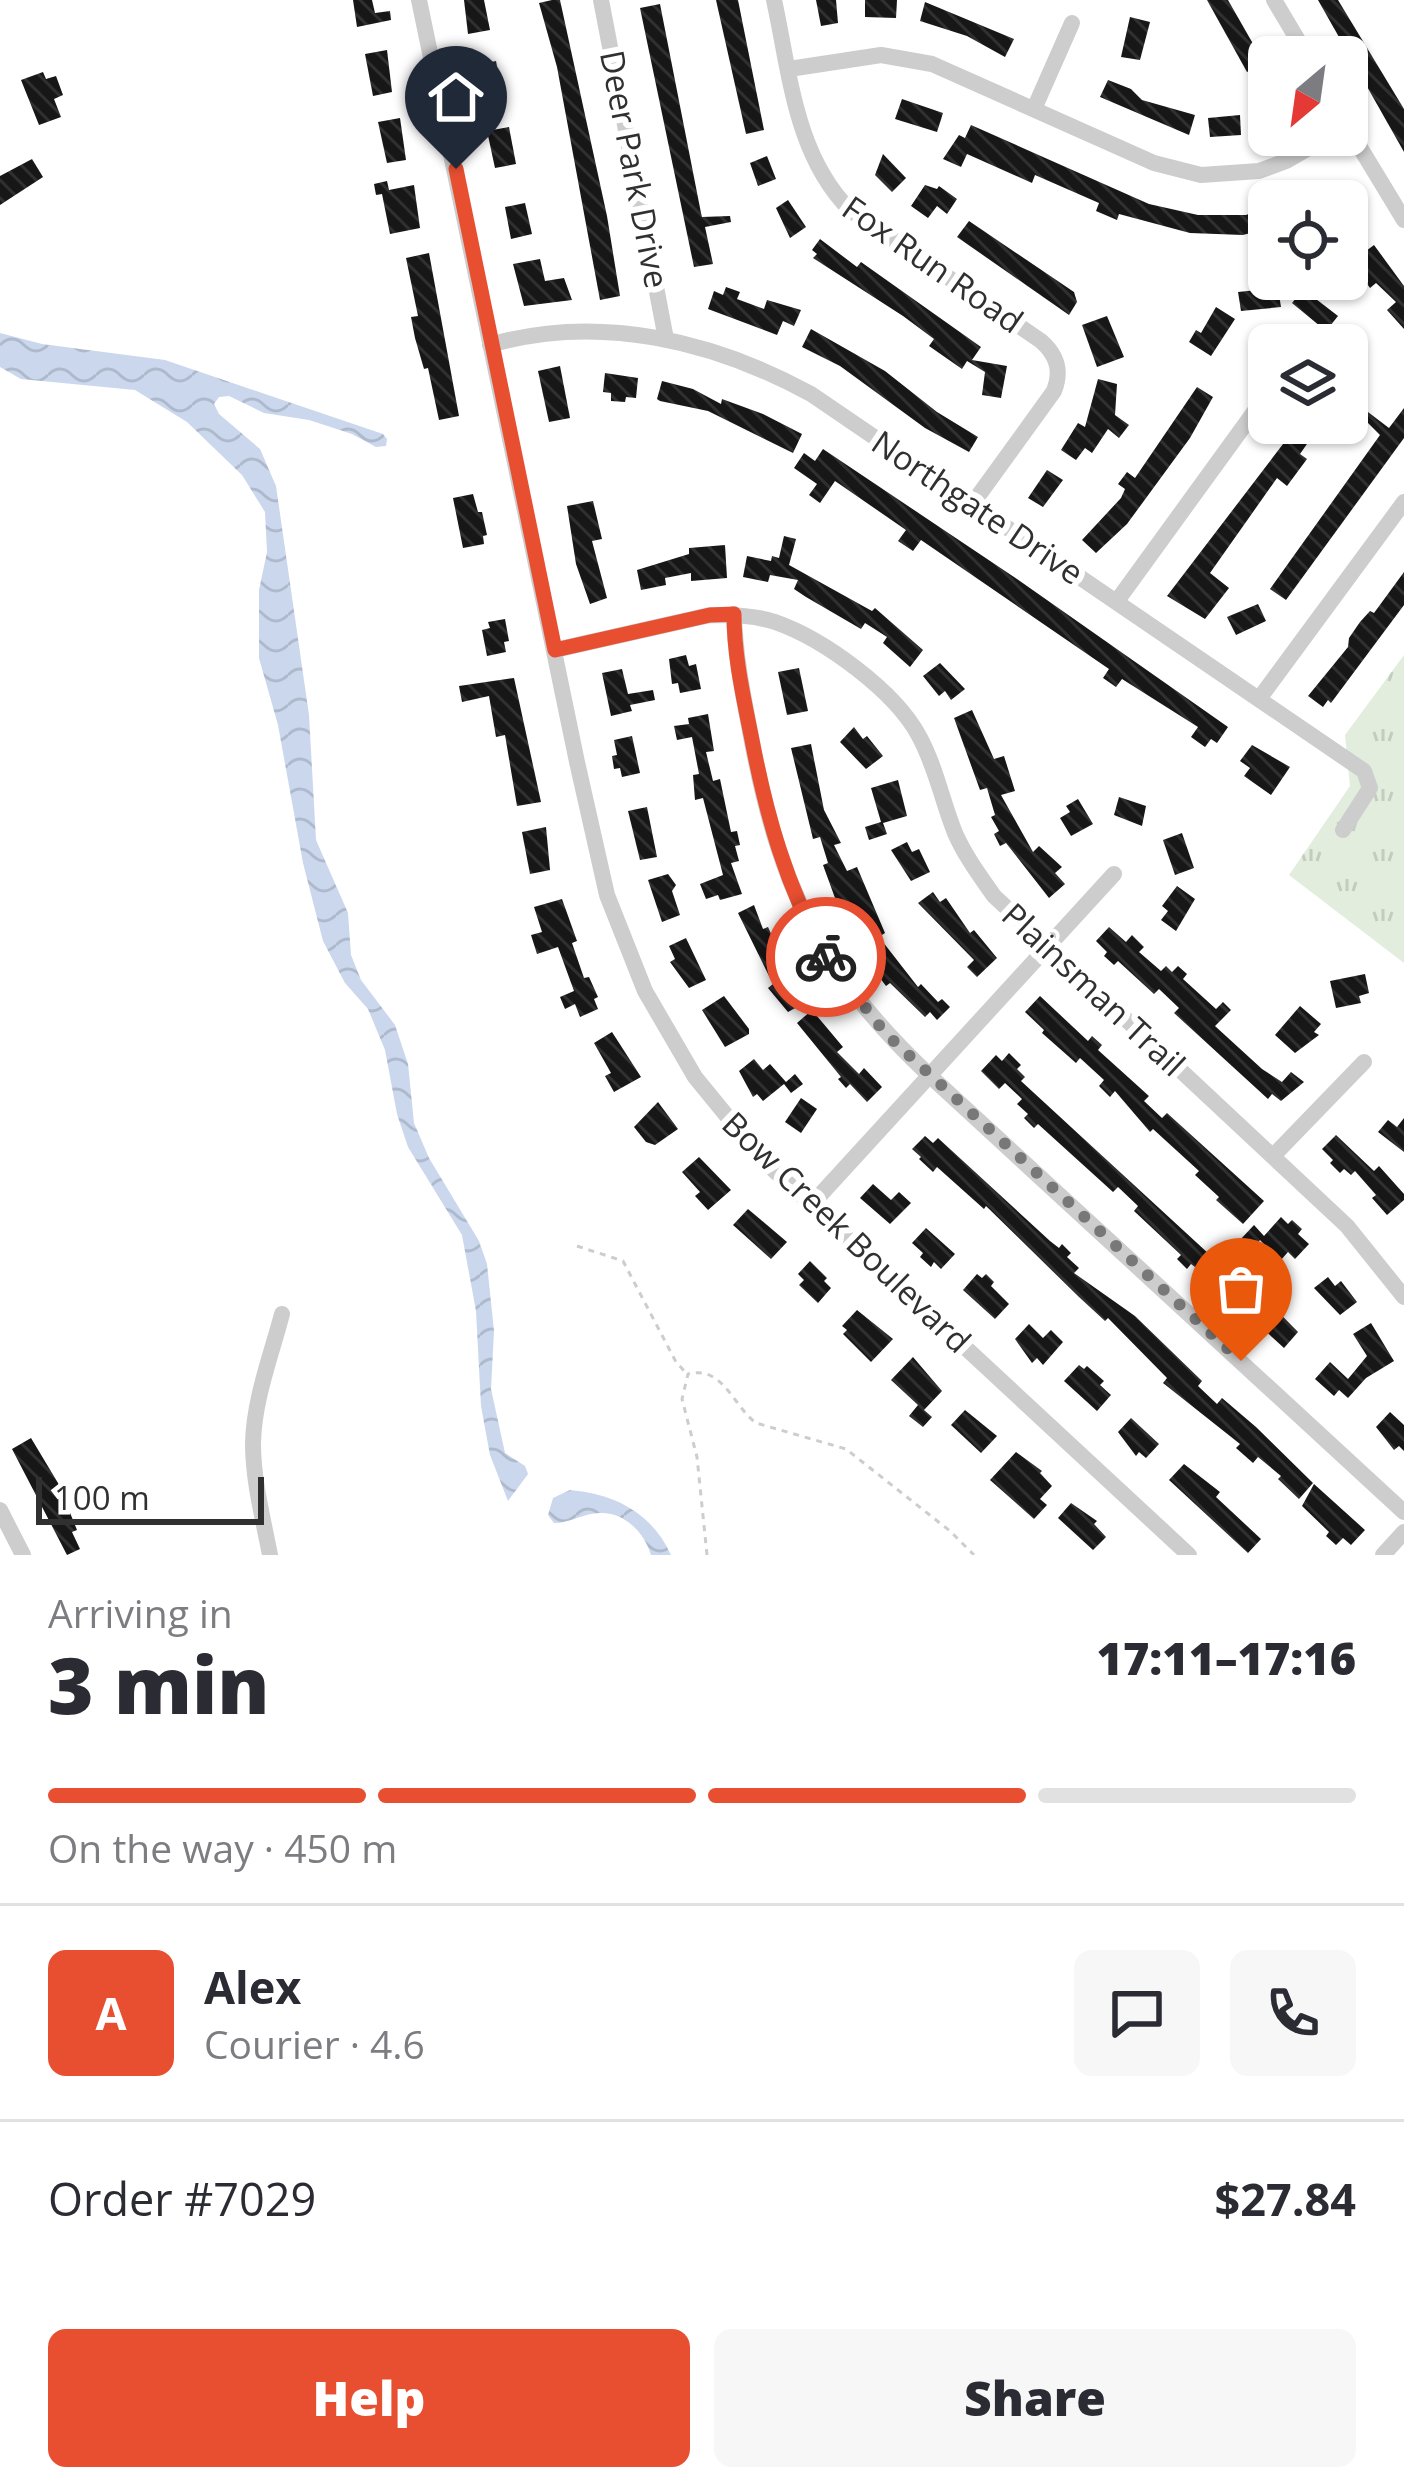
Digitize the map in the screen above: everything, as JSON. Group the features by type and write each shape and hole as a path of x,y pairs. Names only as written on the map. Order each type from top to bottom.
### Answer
{"street":[{"name":"Bow Creek Boulevard","path":"419,0 607,895 645,992 676,1048 762,1159 1189,1555"},
{"name":"Deer Park Drive","path":"601,0 666,339"},
{"name":"Fox Run Road","path":"774,0 811,157 833,193 850,210 1041,341 1056,359 1054,391 973,503"},
{"path":"1274,0 1295,36"},
{"path":"1034,109 1072,23"},
{"path":"789,69 856,56 907,57 1154,163 1201,175 1258,171 1295,156"},
{"path":"1365,156 1404,220"},
{"name":"Northgate Drive","path":"490,345 522,335 564,331 627,333 741,360 812,394 1369,778 1370,788 1343,830"},
{"path":"1117,601 1248,420"},
{"path":"1259,699 1404,502"},
{"path":"734,614 734,652 764,803 790,885 834,970 886,1034 929,1075 1404,1512"},
{"name":"Plainsman Trail","path":"555,650 710,615 734,614 795,630 889,697 929,754 956,835 994,896 1347,1226 1404,1297"},
{"path":"811,1205 1114,874"},
{"path":"1274,1155 1364,1062"},
{"path":"270,1555 253,1443 261,1389 282,1314"},
{"path":"0,1510 23,1555"},
{"path":"1383,1555 1404,1532"}],"path":[{"path":"577,1246 623,1261 676,1362 688,1374"},
{"path":"688,1374 698,1372 719,1380 744,1414 770,1429 847,1448 974,1555"},
{"path":"688,1374 682,1399 697,1457 707,1555"}],"green space":[{"path":"1404,655 1404,963 1289,875 1350,786 1345,735"}],"water":[{"path":"0,333 42,344 165,360 387,439 386,446 376,447 309,420 264,413 229,396 219,397 214,404 219,414 260,449 276,486 309,715 316,840 348,913 351,955 361,980 395,1025 408,1064 414,1123 487,1264 494,1331 491,1389 505,1453 525,1466 528,1474 508,1501 490,1455 481,1406 476,1311 462,1235 408,1147 385,1050 368,1009 345,983 323,941 303,863 278,725 259,658 259,590 267,552 265,512 242,475 187,422 135,390 21,379 0,367"},
{"path":"570,1490 630,1508 654,1528 671,1555 651,1555 633,1526 611,1514 554,1523 548,1515 553,1498"}],"building":[{"path":"353,0 372,0 375,13 390,11 391,20 357,27"},
{"path":"464,0 484,0 490,30 468,34"},
{"path":"560,0 620,296 600,300 557,67 539,3"},
{"path":"716,0 738,0 764,130 746,134"},
{"path":"816,0 836,0 838,23 821,26"},
{"path":"865,0 897,0 896,18 865,17"},
{"path":"1207,0 1228,0 1249,36 1247,72"},
{"path":"1318,0 1338,0 1360,36 1338,36"},
{"path":"925,2 1014,39 1005,57 967,36 920,21"},
{"path":"660,4 702,217 730,216 731,222 705,227 713,264 694,267 640,8"},
{"path":"1130,17 1150,22 1140,60 1121,57"},
{"path":"387,50 392,92 373,96 365,54"},
{"path":"1368,50 1404,109 1404,152 1368,88"},
{"path":"496,61 502,92 482,98 476,65"},
{"path":"43,72 46,79 56,76 63,95 54,99 61,117 39,125 21,80"},
{"path":"1108,80 1131,89 1142,100 1195,115 1189,135 1100,97"},
{"path":"902,99 943,113 937,132 895,119"},
{"path":"1240,115 1241,135 1210,137 1208,118"},
{"path":"400,118 406,160 387,163 378,122"},
{"path":"971,125 1149,204 1198,215 1248,214 1248,234 1190,233 1119,214 1117,220 1096,211 1099,203 1035,175 1032,183 967,154 961,167 943,159 959,135 965,138"},
{"path":"509,127 516,164 495,168 487,131"},
{"path":"883,154 906,178 892,192 875,175"},
{"path":"767,156 776,179 758,186 750,163"},
{"path":"32,159 43,177 0,205 0,176"},
{"path":"387,181 389,190 414,185 420,228 390,234 382,194 376,195 374,184"},
{"path":"925,185 939,186 957,199 947,214 937,206 928,218 911,206"},
{"path":"788,200 806,227 790,238 776,208"},
{"path":"525,203 532,234 511,239 505,207"},
{"path":"969,221 1074,292 1077,302 1069,315 957,237"},
{"path":"820,239 857,267 861,262 981,347 972,360 1007,366 1001,398 982,395 985,372 967,361 962,369 929,346 934,339 813,258 817,254 812,250"},
{"path":"1374,245 1404,286 1404,329 1387,310 1396,302 1376,283 1368,285 1368,250"},
{"path":"429,253 459,416 439,420 428,368 424,369 415,338 411,317 418,316 406,258"},
{"path":"540,259 545,281 564,278 572,300 524,306 513,264"},
{"path":"726,287 740,292 737,299 764,309 767,300 801,310 794,326 783,321 777,335 708,309 714,291 723,295"},
{"path":"1248,291 1248,300 1280,300 1281,307 1241,311 1238,292"},
{"path":"1317,300 1338,316 1332,324 1318,324 1292,303"},
{"path":"1216,307 1235,319 1211,356 1189,342 1196,330 1201,333"},
{"path":"1107,316 1124,357 1097,367 1082,325"},
{"path":"811,329 885,371 978,437 969,452 925,428 840,366 802,347"},
{"path":"560,366 570,418 549,422 538,371"},
{"path":"605,373 638,378 636,398 611,401 611,393 603,392"},
{"path":"1098,379 1117,384 1115,415 1129,425 1119,438 1108,429 1092,453 1085,448 1076,460 1061,450 1078,423 1085,427"},
{"path":"662,381 763,414 802,434 793,453 708,411 660,401"},
{"path":"1197,387 1213,397 1190,438 1127,524 1096,553 1082,540 1121,498 1125,489 1118,484 1127,472 1135,478"},
{"path":"1404,408 1404,438 1286,600 1270,589 1380,435 1368,423 1368,412 1389,428"},
{"path":"1283,444 1307,444 1300,454 1307,459 1287,486 1277,478 1210,573 1229,588 1205,619 1167,596"},
{"path":"823,449 1228,727 1217,743 1211,739 1205,747 1191,737 1198,727 1122,679 1116,687 1103,678 1109,669 921,540 913,551 898,541 906,530 835,481 820,503 809,495 817,484 794,468 804,453 815,461"},
{"path":"1047,470 1063,480 1043,507 1028,498"},
{"path":"473,494 487,535 484,544 463,548 453,498"},
{"path":"593,501 602,539 592,541 607,598 590,604 576,564 567,506"},
{"path":"784,536 796,539 789,565 872,611 875,608 923,650 910,667 883,643 887,637 865,623 861,629 806,597 794,589 798,580 770,575 768,582 743,577 747,556 779,558"},
{"path":"725,545 727,578 691,581 691,573 665,578 666,585 641,590 637,570 689,554 689,548"},
{"path":"1404,572 1404,605 1331,703 1328,700 1323,707 1308,696 1348,647 1360,622 1370,611 1374,613"},
{"path":"1258,604 1266,621 1236,635 1227,617"},
{"path":"505,619 506,652 487,656 482,630 490,628 488,622"},
{"path":"686,655 689,666 696,664 701,689 680,693 678,683 672,684 669,659"},
{"path":"940,663 965,689 951,700 945,691 939,696 923,676"},
{"path":"799,668 808,711 787,715 778,672"},
{"path":"622,669 628,694 653,690 655,700 630,705 632,711 611,716 602,673"},
{"path":"514,678 541,802 517,806 505,735 496,737 489,696 462,702 459,686"},
{"path":"972,710 994,759 1004,756 1015,791 1001,795 1033,852 1039,846 1062,867 1055,873 1065,884 1049,898 994,834 999,831 991,817 995,815 987,788 980,790 954,718"},
{"path":"708,714 714,751 706,752 713,781 720,779 731,832 737,831 740,845 735,846 739,861 731,863 742,894 720,900 718,895 706,899 700,884 723,875 703,798 695,800 693,775 699,774 692,737 677,740 674,726"},
{"path":"854,727 883,756 866,769 840,742"},
{"path":"632,736 640,773 622,777 620,768 614,769 614,740"},
{"path":"811,744 824,810 841,843 834,845 847,871 857,867 885,933 879,937 918,987 921,984 950,1007 937,1020 930,1012 925,1017 890,983 886,986 872,958 877,955 864,933 858,936 835,898 823,865 828,863 820,837 813,839 791,748"},
{"path":"1252,745 1290,767 1271,795 1244,776 1250,768 1240,761"},
{"path":"898,780 907,816 883,823 887,834 869,840 865,827 881,822 871,788"},
{"path":"1119,797 1146,806 1142,826 1114,815"},
{"path":"1078,799 1093,824 1071,836 1060,818 1070,812 1066,806"},
{"path":"647,807 657,857 640,860 628,811"},
{"path":"546,827 550,870 530,874 522,832"},
{"path":"1182,833 1194,868 1175,875 1163,840"},
{"path":"907,842 912,852 919,849 930,872 911,881 891,850"},
{"path":"668,874 676,885 672,891 680,915 662,922 648,880"},
{"path":"1177,886 1195,899 1176,931 1161,920 1168,911 1162,906"},
{"path":"933,892 940,902 946,898 970,933 974,930 997,958 977,977 967,967 974,960 918,903"},
{"path":"562,899 584,978 589,977 598,997 594,999 598,1009 580,1017 575,1004 565,1009 560,997 574,991 558,947 537,954 531,935 542,932 534,907"},
{"path":"754,905 763,929 768,927 777,947 767,951 789,987 796,982 808,1001 788,1012 768,988 773,984 738,913"},
{"path":"1109,927 1126,942 1132,935 1144,947 1139,952 1161,971 1166,966 1172,972 1178,966 1187,974 1183,979 1216,1009 1223,1002 1231,1010 1215,1026 1262,1069 1282,1082 1291,1072 1304,1082 1281,1101 1272,1094 1268,1099 1174,1013 1179,1008 1159,989 1154,994 1118,961 1114,965 1104,956 1107,952 1096,941"},
{"path":"686,938 706,980 689,988 670,962 675,959 669,946"},
{"path":"1365,974 1369,993 1359,996 1361,1003 1336,1008 1330,981"},
{"path":"724,996 749,1029 749,1034 725,1047 702,1010"},
{"path":"1040,996 1088,1041 1092,1036 1102,1045 1098,1050 1149,1096 1144,1101 1162,1118 1167,1113 1264,1201 1243,1224 1195,1175 1199,1171 1153,1129 1150,1132 1115,1091 1110,1097 1099,1086 1104,1080 1042,1033 1025,1012"},
{"path":"1300,1006 1321,1024 1314,1032 1319,1035 1295,1053 1275,1035"},
{"path":"812,1010 843,1047 837,1052 859,1074 864,1068 882,1087 867,1102 838,1079 841,1077 797,1023"},
{"path":"612,1032 641,1077 614,1092 605,1076 611,1073 594,1043"},
{"path":"1009,1053 1021,1065 1017,1069 1025,1077 1021,1081 1222,1266 1242,1281 1245,1278 1298,1332 1284,1348 1199,1270 1191,1264 1187,1269 1177,1259 1181,1255 1134,1211 1138,1206 1118,1187 1113,1192 1038,1124 1034,1128 1024,1118 1028,1114 1017,1104 1022,1099 1005,1083 999,1089 981,1071 996,1055 1002,1061"},
{"path":"754,1059 763,1070 770,1064 786,1082 795,1074 803,1084 791,1093 784,1084 763,1101 757,1094 753,1097 739,1071"},
{"path":"801,1098 817,1109 801,1133 785,1122"},
{"path":"658,1102 678,1129 655,1145 634,1127"},
{"path":"1404,1118 1404,1152 1378,1132 1388,1120 1397,1127"},
{"path":"1336,1135 1374,1171 1379,1166 1404,1194 1404,1200 1387,1215 1355,1171 1340,1173 1330,1163 1333,1160 1322,1149"},
{"path":"925,1136 933,1143 938,1138 1050,1241 1059,1248 1062,1244 1079,1268 1074,1273 1135,1316 1202,1381 1198,1386 1217,1404 1222,1398 1256,1427 1313,1483 1299,1499 1278,1479 1281,1476 1258,1457 1253,1463 1236,1448 1240,1444 1163,1383 1167,1378 1108,1318 1105,1321 986,1206 984,1209 937,1167 933,1172 919,1159 912,1149"},
{"path":"699,1157 731,1190 708,1210 682,1172"},
{"path":"873,1184 891,1200 899,1192 911,1203 890,1224 860,1198"},
{"path":"748,1209 787,1242 771,1259 733,1225"},
{"path":"1281,1217 1302,1229 1298,1234 1309,1244 1295,1259 1288,1252 1280,1261 1260,1240 1250,1251 1239,1241 1254,1225 1264,1236"},
{"path":"926,1228 955,1254 941,1269 934,1262 931,1267 912,1243"},
{"path":"810,1261 831,1288 818,1303 799,1285 804,1280 798,1274"},
{"path":"977,1274 982,1278 986,1274 1009,1304 995,1319 963,1290"},
{"path":"1328,1277 1335,1286 1341,1281 1357,1302 1340,1315 1314,1288"},
{"path":"857,1310 893,1339 871,1362 843,1334 847,1330 842,1326"},
{"path":"1371,1323 1394,1361 1366,1378 1348,1398 1339,1390 1334,1396 1315,1379 1330,1362 1348,1379 1367,1356 1353,1334"},
{"path":"1029,1324 1043,1338 1051,1330 1063,1342 1043,1365 1037,1358 1032,1363 1015,1339"},
{"path":"913,1357 942,1391 924,1410 932,1417 923,1427 909,1416 918,1405 891,1380"},
{"path":"1079,1365 1104,1381 1100,1385 1111,1395 1097,1411 1064,1381"},
{"path":"965,1410 997,1436 981,1453 951,1425"},
{"path":"1390,1412 1404,1425 1404,1451 1399,1446 1394,1450 1376,1427"},
{"path":"1131,1418 1159,1444 1146,1458 1139,1452 1136,1456 1118,1432"},
{"path":"31,1438 58,1483 77,1530 72,1532 80,1549 67,1555 12,1449"},
{"path":"1016,1452 1042,1471 1052,1486 1040,1499 1047,1505 1034,1519 990,1480"},
{"path":"1184,1464 1220,1492 1216,1497 1261,1539 1248,1553 1169,1480"},
{"path":"1314,1484 1365,1530 1351,1545 1343,1538 1336,1545 1302,1506"},
{"path":"1071,1503 1097,1521 1094,1524 1106,1537 1093,1550 1058,1518"}],"way so far":[{"path":"826,957 886,1034 1241,1361"}],"route":[{"path":"456,169 555,650 710,615 734,614 734,652 764,803 790,885 826,957"}]}
